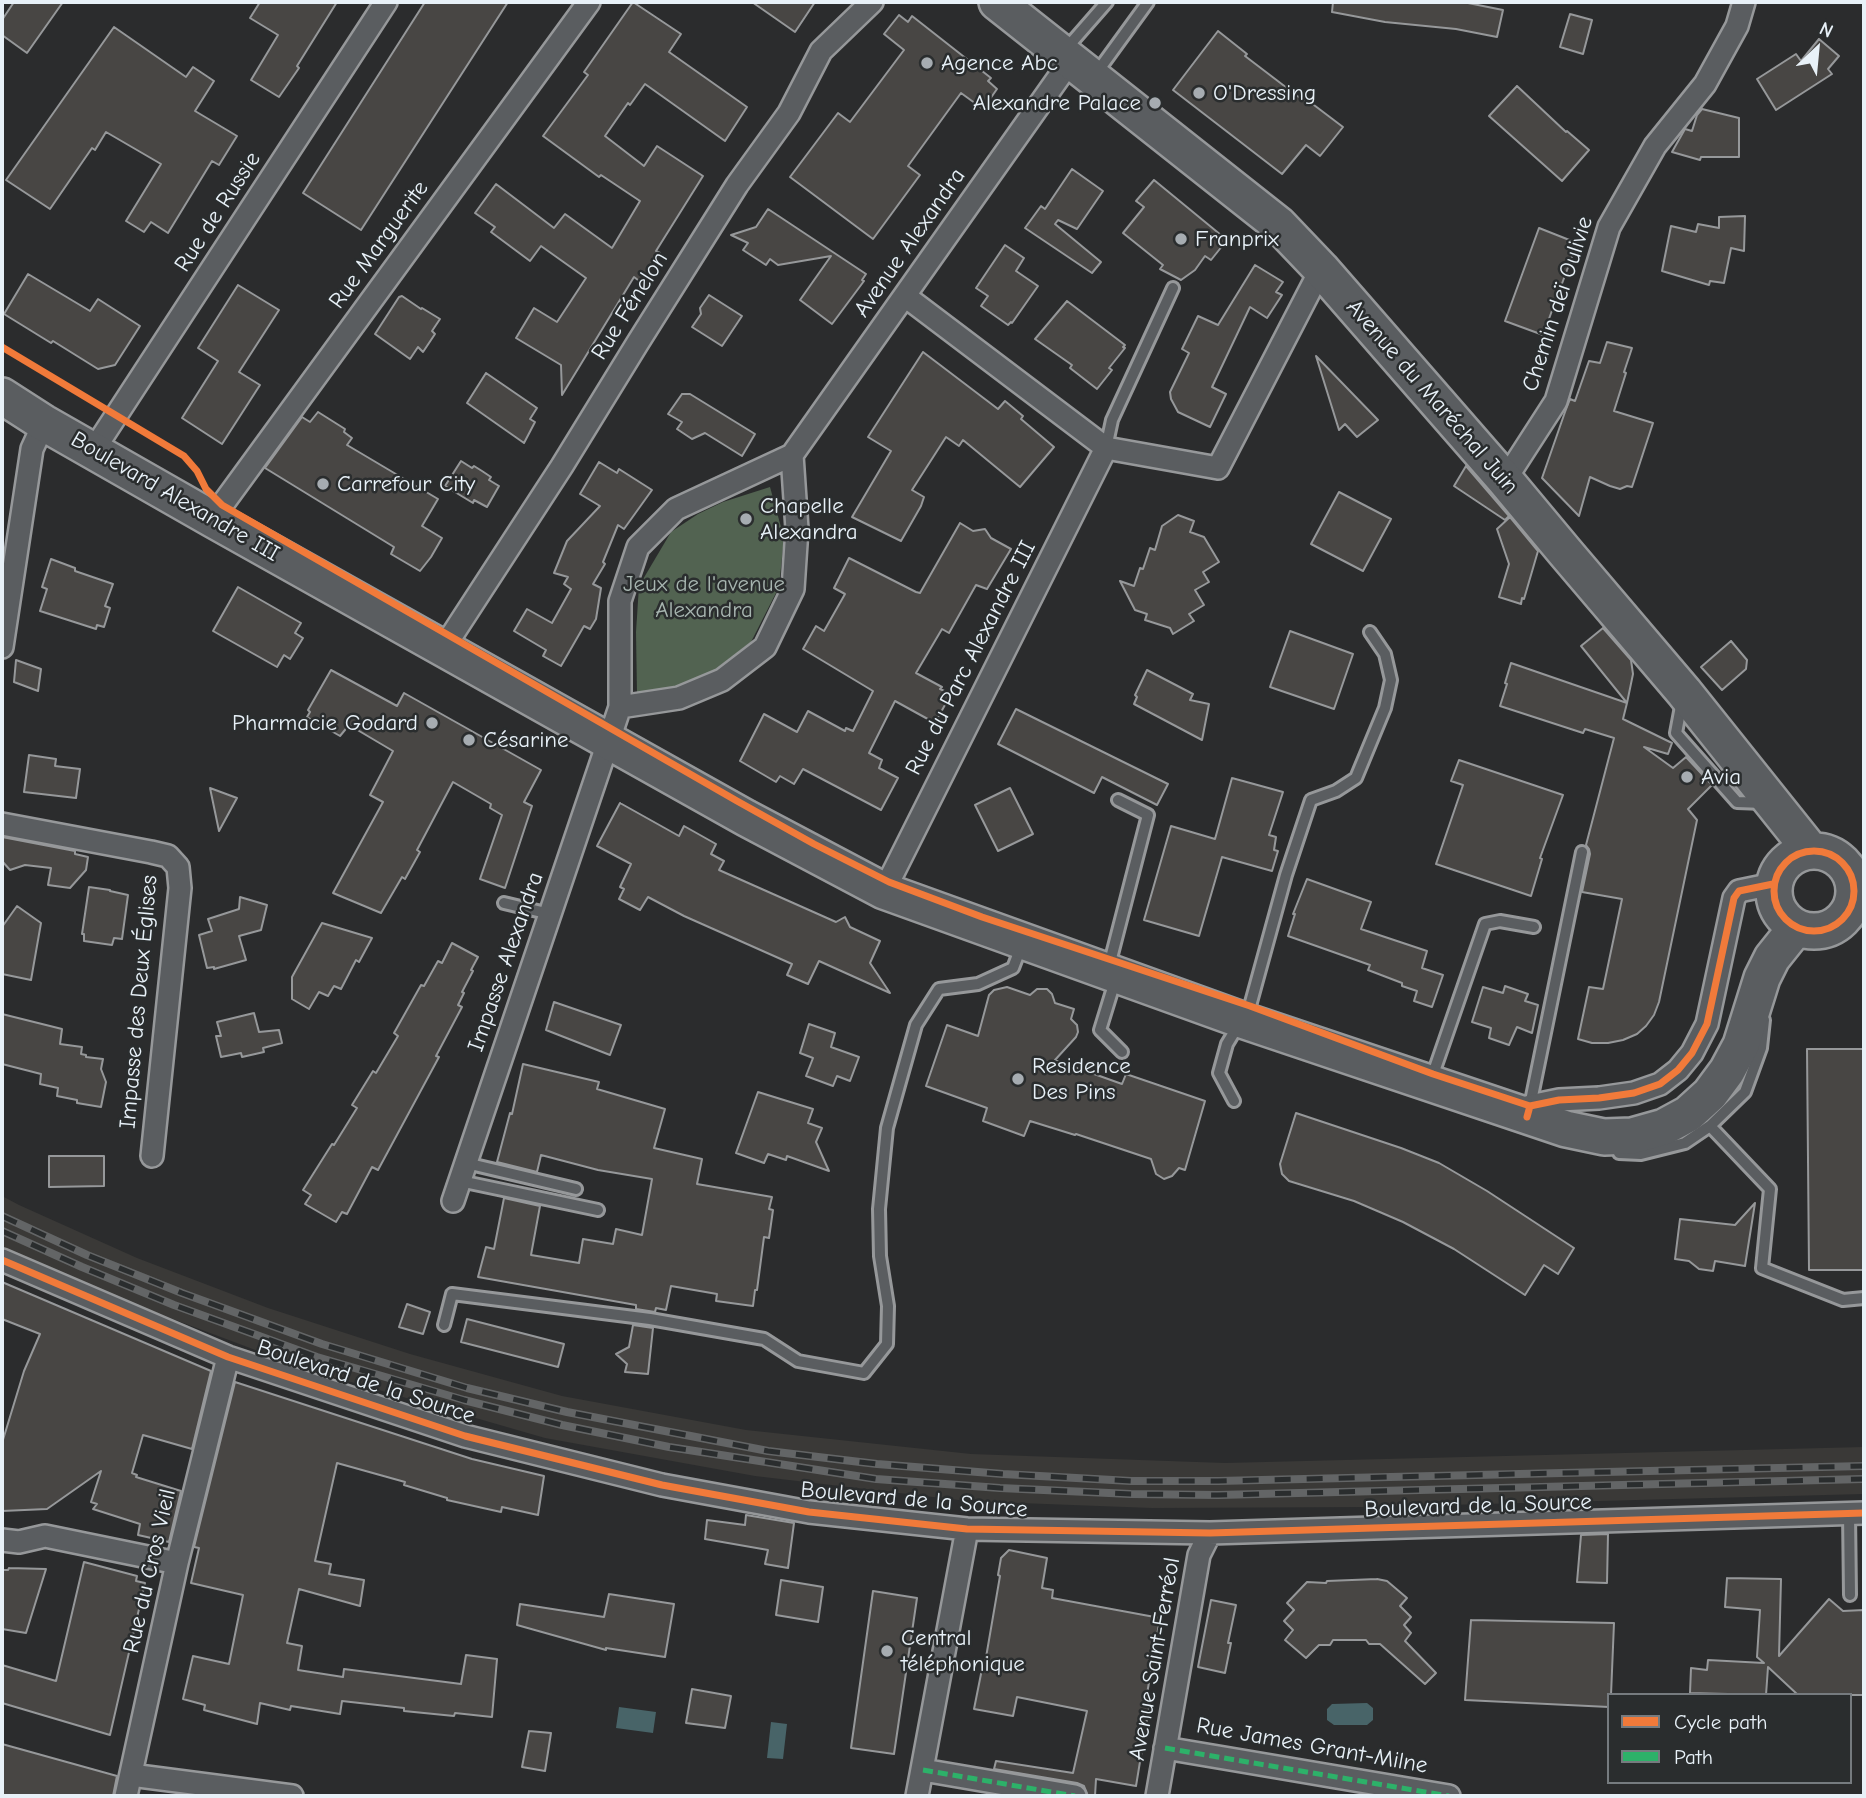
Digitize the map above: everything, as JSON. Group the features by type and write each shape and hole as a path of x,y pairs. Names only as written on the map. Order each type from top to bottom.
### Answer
{"main road":[{"name":"Avenue du Maréchal Juin","path":"997,2 1279,225 1321,269 1505,480 1684,692 1811,850"},
{"name":"Boulevard Alexandre III","path":"2,396 44,423 443,649 746,818 884,891 1242,1020 1430,1083 1528,1112 1588,1143 1604,1137 1632,1136 1664,1127 1688,1114 1710,1094 1741,1045 1762,978 1772,958 1797,928"},
{"path":"1811,850 1826,853 1839,860 1849,872 1858,901 1841,922 1830,928 1808,932 1785,920 1777,910 1773,898 1773,884 1786,861 1811,850"}],"street":[{"name":"Rue de Russie","path":"93,451 386,2"},
{"name":"Rue Marguerite","path":"214,520 230,494 589,2"},
{"name":"Rue Fénelon","path":"443,649 554,478 730,196 789,113 821,51 872,2"},
{"name":"Chemin deï Oulivie","path":"1505,480 1556,401 1609,227 1655,146 1705,84 1737,26 1744,2"},
{"name":"Avenue Alexandra","path":"792,456 1075,63"},
{"path":"905,296 1106,448 1218,468 1321,269"},
{"path":"2,647 32,449 44,423"},
{"name":"Rue du Parc Alexandre III","path":"884,891 1106,448"},
{"path":"608,740 620,707 620,601 638,547 676,509 792,456 797,529 793,589 765,647 722,680 679,698 620,707"},
{"name":"Impasse Alexandra","path":"453,1201 608,740"},
{"name":"Impasse des Deux Églises","path":"2,824 168,856 178,867 180,888 152,1156"},
{"path":"1528,1112 1559,1100 1634,1093 1660,1084 1678,1070 1692,1053 1707,1024 1734,898 1739,891 1773,884"},
{"name":"Boulevard de la Source","path":"2,1260 228,1357 465,1436 662,1485 810,1512 967,1529 1210,1533 1857,1513"},
{"name":"Rue du Cros Vieil","path":"126,1796 177,1563 228,1357"},
{"path":"918,1796 967,1529"},
{"name":"Avenue Saint-Ferréol","path":"1157,1796 1199,1555 1210,1533"},
{"path":"2,1540 19,1542 45,1536 177,1563"},
{"name":"Rue James Grant-Milne","path":"1165,1748 1450,1796"},
{"path":"923,1770 1075,1796"},
{"path":"131,1774 292,1796"}],"lane":[{"path":"1075,63 1107,2"},
{"path":"1075,63 1149,2"},
{"path":"1106,448 1112,420 1174,288"},
{"path":"1234,1101 1219,1073 1227,1044 1250,1006 1286,875 1311,800 1336,791 1356,778 1385,708 1391,680 1385,654 1370,632"},
{"path":"1118,800 1148,815 1100,1030 1122,1052"},
{"path":"1528,1112 1582,852"},
{"path":"504,903 550,914"},
{"path":"1430,1083 1485,924 1500,921 1534,927"},
{"path":"444,1325 452,1294 650,1319 764,1339 798,1361 864,1373 887,1344 888,1306 880,1256 879,1209 887,1128 916,1024 939,989 978,984 1013,968 1023,942"},
{"path":"1588,1143 1642,1154 1685,1143 1710,1126 1745,1092 1761,1048 1765,1022 1754,1003"},
{"path":"1710,1126 1770,1189 1762,1268 1843,1300 1864,1297"},
{"path":"463,1172 576,1189"},
{"path":"463,1172 598,1210"},
{"path":"1850,1595 1857,1513"}],"shaded area":[{"path":"2,1196 137,1258 268,1308 410,1354 562,1396 746,1430 971,1454 1225,1463 1864,1447 1864,1494 1371,1507 1152,1508 967,1501 755,1476 545,1438 306,1369 77,1283 2,1248"}],"green space":[{"name":"Jeux de l'avenue Alexandra","path":"770,487 784,538 779,587 751,642 711,673 677,687 637,694 636,632 639,586 671,532 723,502"}],"water":[{"path":"1367,1703 1373,1708 1373,1720 1367,1725 1334,1725 1327,1720 1327,1709 1332,1704"},
{"path":"619,1707 656,1712 653,1733 616,1728"},
{"path":"771,1722 787,1724 783,1759 767,1758"}],"building":[{"path":"14,2 63,2 27,53 2,35 2,20"},
{"path":"260,2 337,2 279,97 251,80 278,35 250,18"},
{"path":"425,2 508,2 361,230 303,193"},
{"path":"633,2 681,34 669,52 747,107 725,141 645,84 605,136 644,166 657,146 703,176 656,251 660,253 642,283 634,277 562,395 561,365 516,338 534,308 557,322 586,278 541,246 530,261 491,232 495,227 475,213 496,184 554,228 565,214 612,248 640,201 601,175 599,177 543,136 588,75 584,72"},
{"path":"752,2 815,2 795,32"},
{"path":"1333,2 1463,2 1503,10 1497,37 1332,12"},
{"path":"1570,14 1592,20 1583,54 1560,47"},
{"path":"899,15 908,22 912,16 991,78 988,81 997,89 983,109 961,93 908,166 920,175 873,239 790,177 838,113 850,122 904,50 884,34"},
{"path":"114,27 186,77 193,67 214,81 195,111 237,136 219,165 212,161 168,233 151,222 144,232 126,221 161,164 106,132 50,209 6,180"},
{"path":"1218,31 1247,54 1245,56 1343,127 1320,156 1306,145 1282,174 1173,90"},
{"path":"1819,39 1839,56 1828,69 1832,74 1776,110 1757,79 1796,54 1801,61"},
{"path":"1517,86 1589,150 1562,181 1489,116"},
{"path":"1702,109 1739,118 1739,157 1701,157 1700,160 1672,152 1685,129 1692,131"},
{"path":"1072,169 1103,191 1077,229 1058,220 1055,224 1101,262 1092,273 1025,228 1041,206 1045,209"},
{"path":"1154,180 1227,240 1211,260 1205,256 1195,270 1181,280 1160,269 1163,265 1123,233 1144,207 1136,201"},
{"path":"768,209 866,274 862,280 864,281 832,324 800,300 831,256 778,265 770,259 766,265 743,250 748,243 731,235 756,227"},
{"path":"1745,216 1744,251 1731,248 1724,283 1710,281 1709,285 1662,271 1671,226 1696,232 1698,224 1719,228 1719,217"},
{"path":"1539,228 1577,243 1543,335 1505,321"},
{"path":"1005,245 1024,258 1016,271 1038,286 1008,325 981,306 988,296 976,288"},
{"path":"1255,265 1283,282 1276,292 1282,295 1267,318 1250,307 1212,387 1226,394 1210,427 1178,412 1170,392 1189,353 1182,349 1198,316 1218,325"},
{"path":"28,274 90,311 98,299 140,326 115,365 98,369 4,314"},
{"path":"238,285 279,310 239,372 260,385 222,444 182,418 218,361 198,348"},
{"path":"709,295 742,316 722,346 692,327"},
{"path":"402,296 440,319 432,331 435,334 423,352 418,347 410,359 375,334"},
{"path":"1067,301 1125,345 1109,368 1112,370 1097,389 1070,368 1072,365 1035,339"},
{"path":"1607,342 1632,348 1614,411 1653,423 1632,487 1620,489 1590,477 1579,516 1542,478 1570,399 1575,401 1589,361 1600,363"},
{"path":"923,352 998,409 1005,401 1023,416 1021,419 1054,447 1020,487 963,440 959,446 946,437 912,490 924,497 901,541 852,517 891,451 868,437"},
{"path":"1316,356 1378,420 1357,437 1345,424 1339,430"},
{"path":"486,373 537,408 530,419 535,422 524,443 467,403"},
{"path":"682,394 690,394 755,434 742,456 705,433 692,439 677,429 682,422 668,414"},
{"path":"318,412 345,429 344,432 352,438 347,445 438,499 422,526 442,538 420,571 391,554 394,547 265,468 302,417 310,422"},
{"path":"461,461 482,471 491,477 489,480 499,486 487,507 474,500 473,503 445,486"},
{"path":"599,462 617,473 619,469 652,490 624,529 618,525 603,562 605,564 593,584 601,588 596,619 590,629 584,626 561,666 543,656 546,650 514,631 527,609 552,623 571,589 564,584 568,577 554,573 567,541 600,506 580,494"},
{"path":"1466,466 1509,516 1505,520 1454,486"},
{"path":"1339,492 1391,519 1363,571 1311,544"},
{"path":"1178,515 1194,521 1190,532 1204,537 1219,562 1203,572 1209,582 1195,590 1204,605 1189,614 1194,621 1173,634 1170,628 1145,620 1147,614 1135,610 1120,581 1134,586 1150,548 1155,550 1162,526"},
{"path":"1510,517 1538,551 1521,604 1499,597 1509,564 1497,529"},
{"path":"960,523 973,531 985,529 991,538 1011,549 987,589 976,585 949,633 942,629 916,673 951,694 935,723 895,701 869,753 882,760 879,768 898,778 881,810 803,769 794,784 780,776 776,782 740,761 764,714 797,732 808,711 845,731 846,728 853,731 873,691 803,649 816,626 824,631 845,594 834,588 849,558 920,593"},
{"path":"51,559 75,568 75,571 113,584 105,606 110,608 104,627 97,625 96,629 40,611 47,589 42,587"},
{"path":"238,587 301,623 295,633 303,638 290,659 284,655 277,667 213,631"},
{"path":"1603,628 1631,660 1633,674 1627,703 1581,646"},
{"path":"1290,631 1353,654 1334,709 1270,687"},
{"path":"1731,641 1747,660 1746,669 1722,690 1701,667"},
{"path":"16,660 41,669 38,691 14,682"},
{"path":"1511,663 1627,703 1623,719 1672,743 1668,754 1644,747 1673,768 1686,757 1712,785 1688,809 1697,820 1659,1002 1646,1026 1637,1034 1623,1040 1592,1043 1578,1039 1589,987 1603,989 1622,899 1582,892 1590,854 1586,845 1614,738 1585,729 1583,733 1500,706"},
{"path":"331,670 397,706 404,693 541,770 524,802 532,806 505,888 480,879 502,815 490,808 491,804 453,782 417,850 420,852 381,913 333,893 383,802 370,795 393,751 349,725 340,736 307,717 310,712 308,710"},
{"path":"1147,670 1193,694 1190,700 1209,704 1202,740 1134,704 1137,697 1135,695"},
{"path":"1016,709 1168,784 1157,805 1102,777 1094,793 998,744"},
{"path":"29,755 56,759 55,766 80,769 76,798 24,792"},
{"path":"1459,760 1563,795 1540,858 1542,859 1531,896 1436,864 1463,785 1451,781"},
{"path":"1232,778 1283,792 1269,835 1276,837 1274,850 1278,851 1272,871 1222,857 1199,936 1144,920 1171,826 1215,839"},
{"path":"210,788 237,798 219,831"},
{"path":"1010,788 1033,834 998,851 975,805"},
{"path":"620,803 679,836 684,826 716,844 711,854 724,861 719,870 836,922 845,917 850,927 880,941 870,963 890,993 819,961 808,984 787,975 792,964 648,897 640,910 619,899 624,889 620,887 631,864 597,846"},
{"path":"2,837 75,851 75,854 88,857 86,870 70,888 48,885 51,868 25,865 10,870 2,861"},
{"path":"1307,879 1371,902 1361,929 1427,951 1422,968 1443,975 1432,1007 1414,1001 1417,991 1368,970 1370,965 1288,936 1293,914"},
{"path":"89,887 128,895 122,939 114,938 112,945 84,941 82,934"},
{"path":"240,897 267,905 261,930 239,936 246,960 214,969 207,968 199,935 212,931 208,919 239,909"},
{"path":"17,906 41,923 31,980 2,974 2,927"},
{"path":"322,923 372,938 359,962 356,960 341,989 334,986 328,996 319,992 309,1009 292,999 292,977"},
{"path":"452,943 478,957 462,992 464,993 458,1005 462,1007 436,1056 439,1057 378,1170 372,1167 347,1214 342,1212 336,1222 305,1204 311,1195 303,1190 357,1108 352,1105 373,1071 376,1073 398,1036 394,1033 421,985 424,986 438,961 442,963"},
{"path":"1505,986 1528,994 1525,1001 1538,1005 1532,1033 1517,1027 1509,1045 1489,1038 1491,1028 1472,1022 1483,987 1503,993"},
{"name":"Residence Des Pins","path":"1007,987 1030,995 1037,989 1047,989 1055,1003 1074,1009 1071,1019 1077,1025 1078,1032 1055,1060 1122,1084 1126,1074 1205,1101 1185,1170 1179,1168 1172,1176 1164,1179 1156,1174 1151,1159 1030,1121 1024,1136 983,1121 987,1108 926,1086 947,1025 978,1036 989,995 994,990"},
{"path":"554,1002 621,1025 610,1055 546,1030"},
{"path":"254,1013 259,1032 279,1030 282,1043 263,1048 264,1052 242,1057 241,1053 221,1057 216,1036 221,1036 217,1022"},
{"path":"2,1014 62,1029 60,1044 82,1047 81,1054 86,1057 103,1059 101,1069 106,1082 101,1107 57,1096 58,1088 40,1084 41,1074 2,1064"},
{"path":"809,1024 835,1033 831,1047 859,1057 850,1081 837,1076 833,1086 806,1076 813,1058 800,1053"},
{"path":"1807,1049 1864,1049 1864,1270 1809,1270"},
{"path":"523,1064 599,1082 597,1089 665,1109 654,1148 702,1159 697,1184 772,1197 769,1209 773,1210 769,1238 764,1237 753,1306 716,1301 717,1294 671,1286 666,1310 656,1308 655,1312 636,1309 636,1305 478,1277 486,1247 494,1249 504,1198 540,1206 531,1255 579,1263 583,1239 613,1244 616,1229 642,1235 652,1179 598,1170 541,1155 537,1172 497,1162 510,1113 512,1114"},
{"path":"758,1092 813,1109 808,1123 822,1128 816,1142 829,1171 787,1156 786,1160 768,1154 764,1163 736,1153"},
{"path":"1296,1113 1439,1163 1574,1248 1558,1274 1544,1265 1525,1295 1454,1249 1403,1222 1354,1201 1289,1181 1282,1174 1280,1164"},
{"path":"49,1156 104,1156 104,1186 49,1187"},
{"path":"1755,1203 1745,1266 1715,1261 1713,1271 1699,1269 1689,1261 1675,1259 1680,1219 1735,1225"},
{"path":"2,1282 211,1371 192,1449 143,1435 132,1473 137,1475 136,1477 181,1491 169,1542 138,1535 140,1524 93,1509 97,1504 91,1502 101,1471 47,1509 2,1511 2,1443 24,1371 40,1334 2,1319"},
{"path":"407,1304 430,1312 423,1334 399,1327"},
{"path":"467,1319 564,1344 558,1367 461,1342"},
{"path":"633,1325 653,1328 648,1374 625,1372 627,1364 616,1354 629,1347"},
{"path":"235,1382 472,1459 544,1476 538,1515 502,1507 501,1512 447,1500 404,1485 405,1482 337,1463 315,1561 331,1564 329,1574 364,1580 360,1606 299,1589 287,1643 302,1646 298,1670 343,1677 344,1669 461,1684 466,1655 497,1659 492,1717 404,1711 404,1708 342,1701 340,1714 291,1706 290,1710 260,1703 257,1724 204,1710 205,1705 183,1699 193,1656 229,1664 243,1595 191,1583 199,1548 194,1547"},
{"path":"746,1515 794,1523 788,1568 765,1564 768,1550 705,1539 707,1520 745,1525"},
{"path":"1608,1534 1607,1583 1577,1582 1581,1535"},
{"path":"1009,1550 1047,1558 1042,1588 1053,1590 1052,1598 1160,1618 1147,1694 1151,1695 1136,1786 1096,1779 1095,1796 1088,1796 1084,1786 1077,1783 994,1769 996,1761 1073,1773 1087,1711 1017,1697 1013,1716 974,1709 984,1669 1001,1558"},
{"path":"84,1562 137,1576 136,1581 145,1583 110,1735 2,1703 2,1665 56,1681"},
{"path":"46,1569 26,1633 2,1629 2,1570"},
{"path":"1727,1578 1781,1579 1779,1656 1829,1599 1843,1611 1864,1610 1864,1695 1796,1693 1768,1667 1766,1693 1690,1693 1691,1668 1707,1670 1708,1660 1764,1663 1757,1657 1760,1610 1725,1607"},
{"path":"1377,1579 1387,1581 1407,1598 1400,1606 1411,1617 1404,1625 1411,1633 1405,1641 1436,1673 1425,1684 1380,1644 1369,1644 1366,1640 1333,1640 1330,1645 1319,1645 1306,1658 1285,1640 1293,1630 1284,1621 1294,1610 1287,1603 1307,1582"},
{"path":"781,1580 823,1587 818,1622 776,1615"},
{"name":"Central téléphonique","path":"873,1591 917,1598 894,1754 851,1748"},
{"path":"609,1594 674,1604 665,1657 606,1650 517,1625 520,1604 604,1617"},
{"path":"1211,1600 1236,1605 1225,1673 1198,1667"},
{"path":"1471,1620 1614,1623 1611,1693 1607,1693 1607,1707 1465,1700"},
{"path":"692,1689 731,1696 725,1728 686,1723"},
{"path":"529,1731 551,1733 545,1771 522,1767"},
{"path":"2,1744 117,1776 113,1796 2,1796"}],"railway":[{"path":"2,1216 87,1255 322,1344 467,1388 567,1412 768,1451 877,1464 1131,1481 1864,1466"},
{"path":"2,1231 174,1305 317,1357 464,1400 562,1425 669,1447 876,1479 1000,1488 1218,1495 1864,1479"}],"marked path":[{"path":"1165,1748 1449,1796"},
{"path":"923,1770 1075,1796"}],"cycle path":[{"path":"2,347 184,456 197,471 206,489 222,505 737,801 889,882 982,917 1250,1006 1433,1074 1530,1106"},
{"path":"1806,851 1822,851 1843,862 1854,883 1854,891 1854,899 1843,920 1822,931 1806,931 1792,925 1780,913 1774,899 1774,883 1780,869 1792,857 1806,851"},
{"path":"1527,1117 1530,1106 1559,1100 1634,1093 1660,1084 1678,1070 1692,1053 1707,1024 1734,898 1739,891 1773,884"},
{"path":"2,1260 228,1357 465,1436 662,1485 809,1512 967,1529 1210,1533 1864,1513"}],"place":[{"name":"Agence Abc","path":"927,63"},
{"name":"O'Dressing","path":"1199,93"},
{"name":"Alexandre Palace","path":"1155,103"},
{"name":"Franprix","path":"1181,239"},
{"name":"Carrefour City","path":"323,484"},
{"name":"Chapelle Alexandra","path":"746,519"},
{"name":"Pharmacie Godard","path":"432,723"},
{"name":"Césarine","path":"469,740"},
{"name":"Avia","path":"1687,777"},
{"name":"Residence Des Pins","path":"1018,1079"},
{"name":"Central téléphonique","path":"887,1651"}]}
